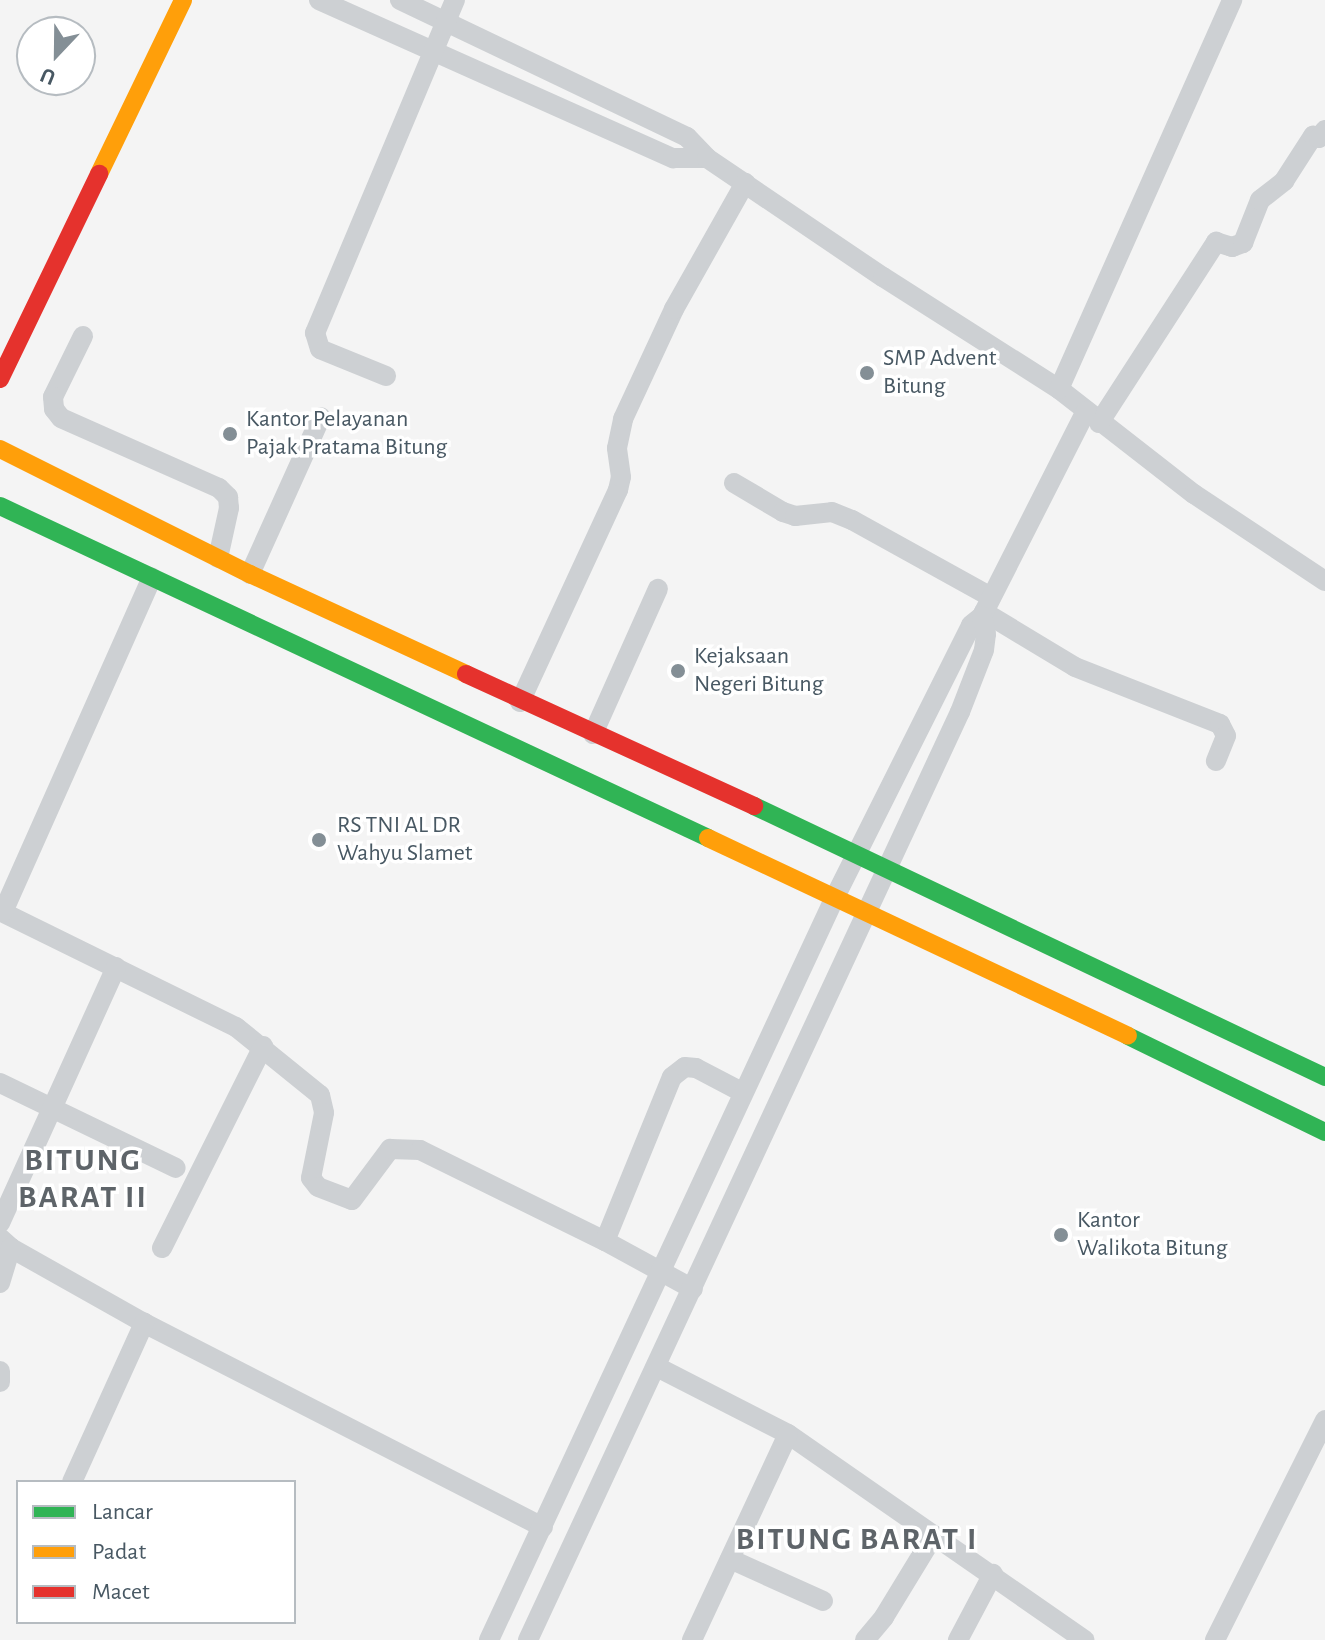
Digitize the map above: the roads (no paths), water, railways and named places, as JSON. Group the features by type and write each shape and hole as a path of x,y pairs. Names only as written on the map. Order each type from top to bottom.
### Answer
{"highway":[{"path":"0,379 183,0"},
{"path":"0,449 250,574 465,701 835,897 1325,1132"},
{"path":"0,506 152,578 465,701 520,702 888,868 1325,1077"}],"street":[{"path":"319,0 673,158 707,158"},
{"path":"400,0 687,137 707,158 883,277 1059,389 1194,494 1325,581"},
{"path":"386,376 320,349 315,333 455,0"},
{"path":"1059,389 1232,0"},
{"path":"489,1640 742,1092 971,625 986,608 1093,417 1216,242 1232,247 1243,243 1260,200 1284,181 1313,136 1319,138 1325,130"},
{"path":"520,702 618,490 621,477 617,448 623,419 674,309 745,183"},
{"path":"83,336 53,397 54,409 61,418 219,488 228,497 229,508 218,558"},
{"path":"250,574 321,417"},
{"path":"734,483 783,512 801,516 832,512 852,520 1075,667 1220,724 1226,736 1216,761"},
{"path":"152,578 1,912 236,1027 320,1095 324,1113 311,1178 318,1187 352,1200 390,1149 420,1150 605,1241 693,1289"},
{"path":"593,734 658,589"},
{"path":"528,1640 937,761 984,650 986,608"},
{"path":"910,749 937,761"},
{"path":"0,1223 116,967"},
{"path":"162,1248 263,1046"},
{"path":"605,1241 672,1077 685,1067 696,1068 742,1092"},
{"path":"0,1083 176,1168"},
{"path":"0,1283 6,1243 144,1323 543,1527"},
{"path":"73,1480 144,1323"},
{"path":"657,1367 788,1434 993,1574 1080,1639"},
{"path":"1215,1640 1325,1420"},
{"path":"692,1640 788,1434"},
{"path":"865,1640 884,1617 934,1535"},
{"path":"730,1559 823,1601"},
{"path":"958,1640 993,1574"}],"place":[{"name":"SMP Advent Bitung","path":"867,373"},
{"name":"Kantor Pelayanan Pajak Pratama Bitung","path":"230,434"},
{"name":"Kejaksaan Negeri Bitung","path":"678,671"},
{"name":"RS TNI AL DR Wahyu Slamet","path":"319,840"},
{"name":"Kantor Walikota Bitung","path":"1061,1235"}],"district":[{"name":"BITUNG BARAT II","path":"83,1180"},
{"name":"BITUNG BARAT I","path":"857,1539"}]}
